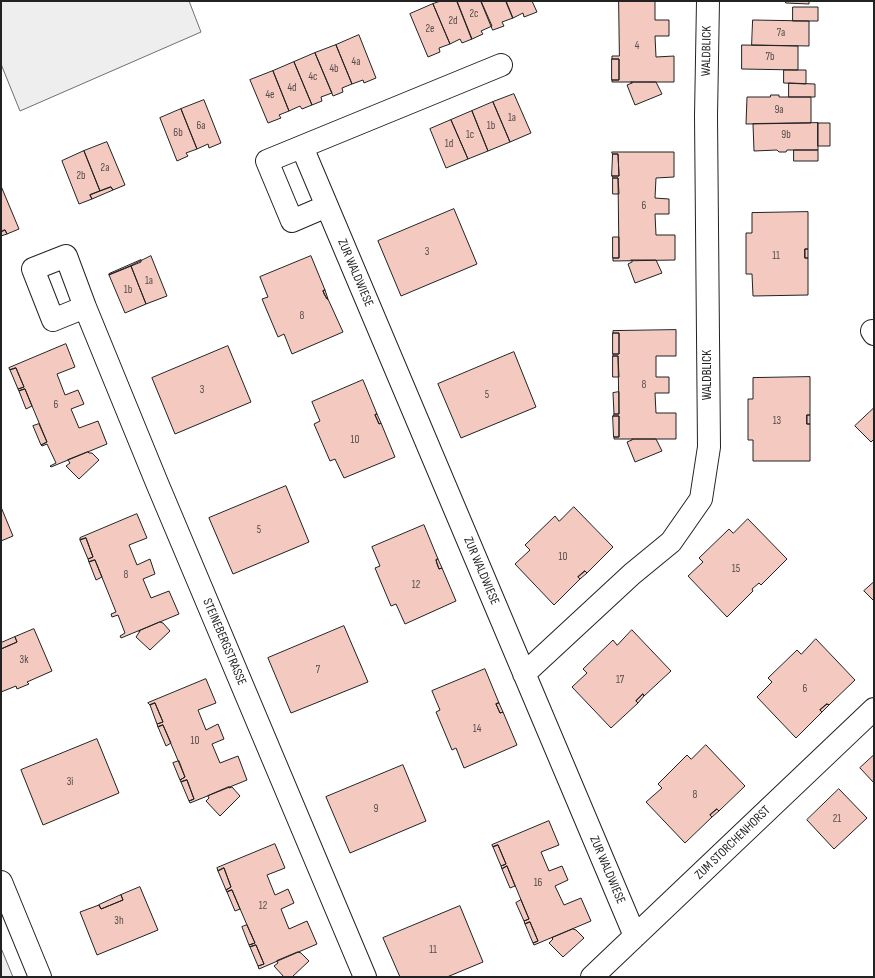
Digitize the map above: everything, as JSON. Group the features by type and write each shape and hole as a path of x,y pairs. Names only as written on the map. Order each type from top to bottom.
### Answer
{"street":[{"name":"WALDBLICK","path":"524,674 632,574 671,542 701,499 709,447 706,116 708,1"},
{"path":"327,206 292,220 268,161 501,65"},
{"name":"ZUR WALDWIESE","path":"302,147 635,936"},
{"name":"STEINEBERGSTRASSE","path":"85,307 154,477 365,977"},
{"name":"ZUM STORCHENHORST","path":"592,977 874,709"},
{"path":"1,882 40,977"}],"shaded area":[{"path":"1,1 189,1 201,32 20,111 1,64"},
{"path":"1,948 13,977 1,977"}],"building":[{"path":"441,1 457,1 472,39 462,43 460,39 450,44 433,4"},
{"path":"457,1 481,1 492,26 481,31 483,34 472,39"},
{"path":"481,1 506,1 513,18 502,22 504,26 493,30"},
{"path":"506,1 532,1 537,12 524,17 523,13 513,18"},
{"path":"619,1 655,1 655,20 669,20 669,36 655,36 656,57 674,56 674,82 612,82 612,80 619,80 619,59 612,59 612,56 619,56"},
{"path":"786,1 809,1 809,4 786,3"},
{"path":"433,4 450,44 439,48 440,52 428,57 410,14"},
{"path":"793,7 818,7 818,21 793,21"},
{"path":"753,20 809,21 809,46 752,45"},
{"path":"359,35 376,78 364,83 363,80 352,84 336,45"},
{"path":"336,45 352,84 342,88 343,92 333,96 315,53"},
{"path":"742,45 798,46 798,70 742,69"},
{"path":"315,53 332,93 321,97 322,101 312,105 294,62"},
{"path":"612,59 619,59 619,80 612,80"},
{"path":"294,62 312,105 302,109 300,106 289,111 273,71"},
{"path":"784,70 806,70 806,84 784,83"},
{"path":"273,71 289,111 279,115 281,118 268,123 250,80"},
{"path":"631,82 656,82 662,94 635,105 627,85 632,83"},
{"path":"789,83 815,84 815,97 789,97"},
{"path":"514,94 531,133 510,142 493,102"},
{"path":"771,95 779,95 779,97 811,97 811,123 746,124 747,97 770,97"},
{"path":"204,100 221,143 209,148 208,144 197,149 181,109"},
{"path":"493,102 510,142 488,151 472,111"},
{"path":"181,109 197,149 186,153 188,156 177,161 160,118"},
{"path":"472,111 488,151 468,159 451,120"},
{"path":"451,120 468,159 446,168 430,129"},
{"path":"818,123 818,150 787,150 786,152 779,152 777,150 754,151 753,124"},
{"path":"818,123 830,123 830,146 818,146"},
{"path":"107,142 125,185 113,190 111,187 100,191 84,151"},
{"path":"794,150 818,150 818,161 794,161"},
{"path":"84,151 100,191 90,195 92,199 79,204 62,161"},
{"path":"612,152 674,152 674,177 656,178 655,198 669,199 669,214 655,214 656,235 675,235 675,260 613,261 613,258 619,258 618,178 613,178 612,176 619,176 618,154 613,154"},
{"path":"613,154 618,154 619,176 612,176"},
{"path":"613,178 618,178 619,194 613,194"},
{"path":"1,186 19,229 7,234 5,230 1,232"},
{"path":"111,187 113,190 92,199 90,195"},
{"path":"454,209 477,264 401,296 378,241"},
{"path":"808,212 808,249 805,249 805,258 808,258 808,295 753,296 752,274 746,274 746,233 752,233 752,213"},
{"path":"5,230 7,234 1,236 1,232"},
{"path":"613,237 619,237 619,258 613,258"},
{"path":"805,249 808,249 808,258 805,258"},
{"path":"151,256 167,296 146,304 131,266"},
{"path":"311,256 325,290 323,291 324,294 328,299 343,332 292,354 284,334 278,337 262,299 268,297 260,277"},
{"path":"141,260 141,262 109,275 109,274"},
{"path":"631,260 656,260 662,273 635,283 628,264 632,262"},
{"path":"131,266 146,304 125,313 109,275"},
{"path":"325,290 328,299 323,291"},
{"path":"676,330 676,356 656,356 656,377 669,377 669,393 655,393 656,413 676,413 676,439 614,439 614,437 619,437 619,416 613,416 614,414 619,414 618,356 613,356 613,354 619,354 619,333 613,333 613,331"},
{"path":"613,333 619,333 619,354 613,354"},
{"path":"66,344 75,367 57,374 65,395 78,390 84,404 71,409 79,428 98,421 107,444 51,467 50,466 56,463 47,444 41,445 47,442 25,389 19,391 18,389 24,387 16,368 10,370 9,368"},
{"path":"228,346 251,402 175,434 152,378"},
{"path":"514,352 536,407 461,438 438,384"},
{"path":"613,356 618,356 619,377 613,377"},
{"path":"16,368 24,387 18,389 10,370"},
{"path":"810,377 810,415 807,415 807,424 810,424 810,461 753,461 753,440 748,440 748,399 753,399 753,378"},
{"path":"363,380 377,414 375,415 379,424 381,423 395,457 344,478 335,459 330,461 314,424 320,421 312,402"},
{"path":"25,389 32,406 26,409 19,391"},
{"path":"619,392 619,414 614,414 613,393"},
{"path":"874,408 874,439 871,442 855,426"},
{"path":"377,414 381,423 379,424 375,415"},
{"path":"807,415 810,415 810,424 807,424"},
{"path":"613,416 619,416 619,437 614,437"},
{"path":"39,424 47,442 41,445 33,426"},
{"path":"632,439 656,439 662,451 635,462 627,442"},
{"path":"88,452 92,453 99,460 79,479 66,466 70,463 68,460"},
{"path":"286,486 309,542 233,574 209,518"},
{"path":"1,507 13,536 1,541"},
{"path":"574,507 613,547 587,573 585,571 578,577 580,579 554,605 515,564 530,550 525,545 555,516 559,521"},
{"path":"137,514 147,538 129,545 137,565 150,559 155,574 143,579 151,598 169,591 179,614 121,638 120,636 125,633 118,615 112,617 111,614 116,612 95,560 89,562 88,559 93,557 86,538 80,540 80,538"},
{"path":"748,519 787,559 761,585 759,583 752,589 753,591 727,617 688,576 703,562 699,558 729,529 733,533"},
{"path":"424,525 438,559 436,560 439,569 442,568 456,601 405,624 396,604 391,606 375,568 380,566 372,547"},
{"path":"86,538 93,557 88,559 80,540"},
{"path":"438,559 442,568 439,569 436,560"},
{"path":"95,560 102,577 96,580 89,562"},
{"path":"585,571 587,573 580,579 578,577"},
{"path":"874,582 874,601 864,591"},
{"path":"160,622 163,623 170,631 150,650 136,637 139,631"},
{"path":"344,626 368,682 291,713 268,658"},
{"path":"34,629 52,671 27,682 29,684 17,689 16,686 1,692 1,649 17,642 15,637"},
{"path":"632,630 671,671 644,696 643,694 636,701 638,703 611,728 572,687 587,673 583,669 613,640 617,645"},
{"path":"15,637 17,642 1,649 1,643"},
{"path":"816,639 855,680 829,705 827,704 820,710 822,712 796,738 757,697 772,682 768,678 797,650 801,654"},
{"path":"485,669 499,703 496,704 500,713 503,712 517,745 464,768 456,748 452,750 436,712 440,710 432,691"},
{"path":"206,679 216,703 198,710 206,730 218,724 224,739 212,744 220,763 238,756 247,780 190,803 189,801 194,799 187,780 181,782 180,780 185,777 163,725 158,727 157,724 163,722 155,703 150,705 148,703"},
{"path":"643,694 644,696 638,703 636,701"},
{"path":"155,703 163,722 157,724 150,705"},
{"path":"499,703 503,712 500,713 496,704"},
{"path":"827,704 829,705 822,712 820,710"},
{"path":"163,725 171,743 166,746 158,727"},
{"path":"97,739 119,793 43,825 21,770"},
{"path":"706,745 745,786 719,811 717,809 710,815 712,817 685,843 646,802 662,788 658,784 687,755 691,759"},
{"path":"874,755 874,783 860,768"},
{"path":"179,761 185,777 180,780 173,763"},
{"path":"403,765 426,821 350,853 326,797"},
{"path":"187,780 194,799 189,801 181,782"},
{"path":"232,787 240,796 220,816 206,801 209,798 208,796"},
{"path":"839,789 867,818 834,849 807,820"},
{"path":"717,809 719,811 712,817 710,815"},
{"path":"549,821 559,845 541,852 549,871 562,866 568,880 555,886 564,905 581,898 591,921 534,945 533,943 538,941 530,922 525,924 524,921 529,919 507,866 502,869 501,866 506,864 498,845 493,847 492,845"},
{"path":"275,844 285,868 267,875 275,895 288,889 294,903 281,909 289,929 307,921 317,944 259,969 258,966 264,964 256,945 250,947 249,945 255,943 232,890 227,892 226,890 231,887 224,868 218,871 217,868"},
{"path":"498,845 506,864 501,866 493,847"},
{"path":"507,866 515,886 510,888 502,869"},
{"path":"224,868 231,887 226,890 218,871"},
{"path":"140,887 158,930 97,955 80,912 99,905 101,909 123,900 121,895"},
{"path":"232,890 240,909 235,911 227,892"},
{"path":"121,895 123,900 101,909 99,905"},
{"path":"521,900 529,919 524,921 516,903"},
{"path":"460,906 483,962 447,977 400,977 383,938"},
{"path":"530,922 538,941 533,943 525,924"},
{"path":"247,925 255,943 249,945 242,927"},
{"path":"573,929 584,938 563,957 549,943 553,939 552,938"},
{"path":"256,945 264,964 258,966 250,947"},
{"path":"298,952 309,961 292,977 284,977 274,966 278,963 277,961"}]}
